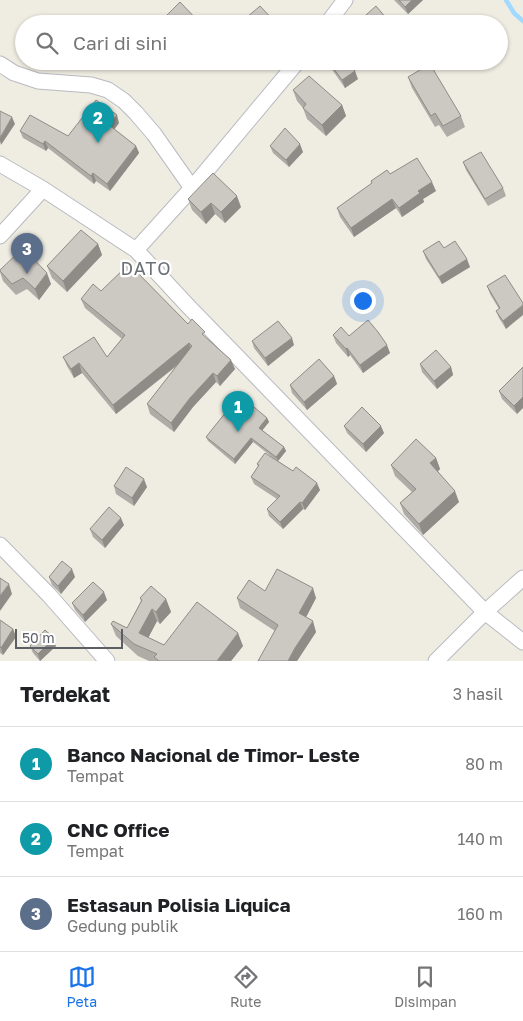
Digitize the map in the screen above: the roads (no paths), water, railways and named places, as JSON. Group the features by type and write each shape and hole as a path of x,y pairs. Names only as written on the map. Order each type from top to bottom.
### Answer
{"street":[{"path":"334,15 345,0"},
{"path":"0,64 14,73 38,81 91,85 108,90 124,101 154,134 192,188"},
{"path":"136,250 192,188 290,70"},
{"path":"0,164 43,189 136,250 194,314 485,612 523,642"},
{"path":"0,236 43,189"},
{"path":"0,545 49,595 108,661"},
{"path":"436,661 485,612 523,578"}],"waterway":[{"path":"506,0 514,13 523,21"}],"place":[{"name":"CNC Office","path":"98,143"},
{"name":"Estasaun Polisia Liquica","path":"27,274"},
{"name":"Banco Nacional de Timor- Leste","path":"238,432"}],"district":[{"name":"DATO","path":"146,269"}]}
